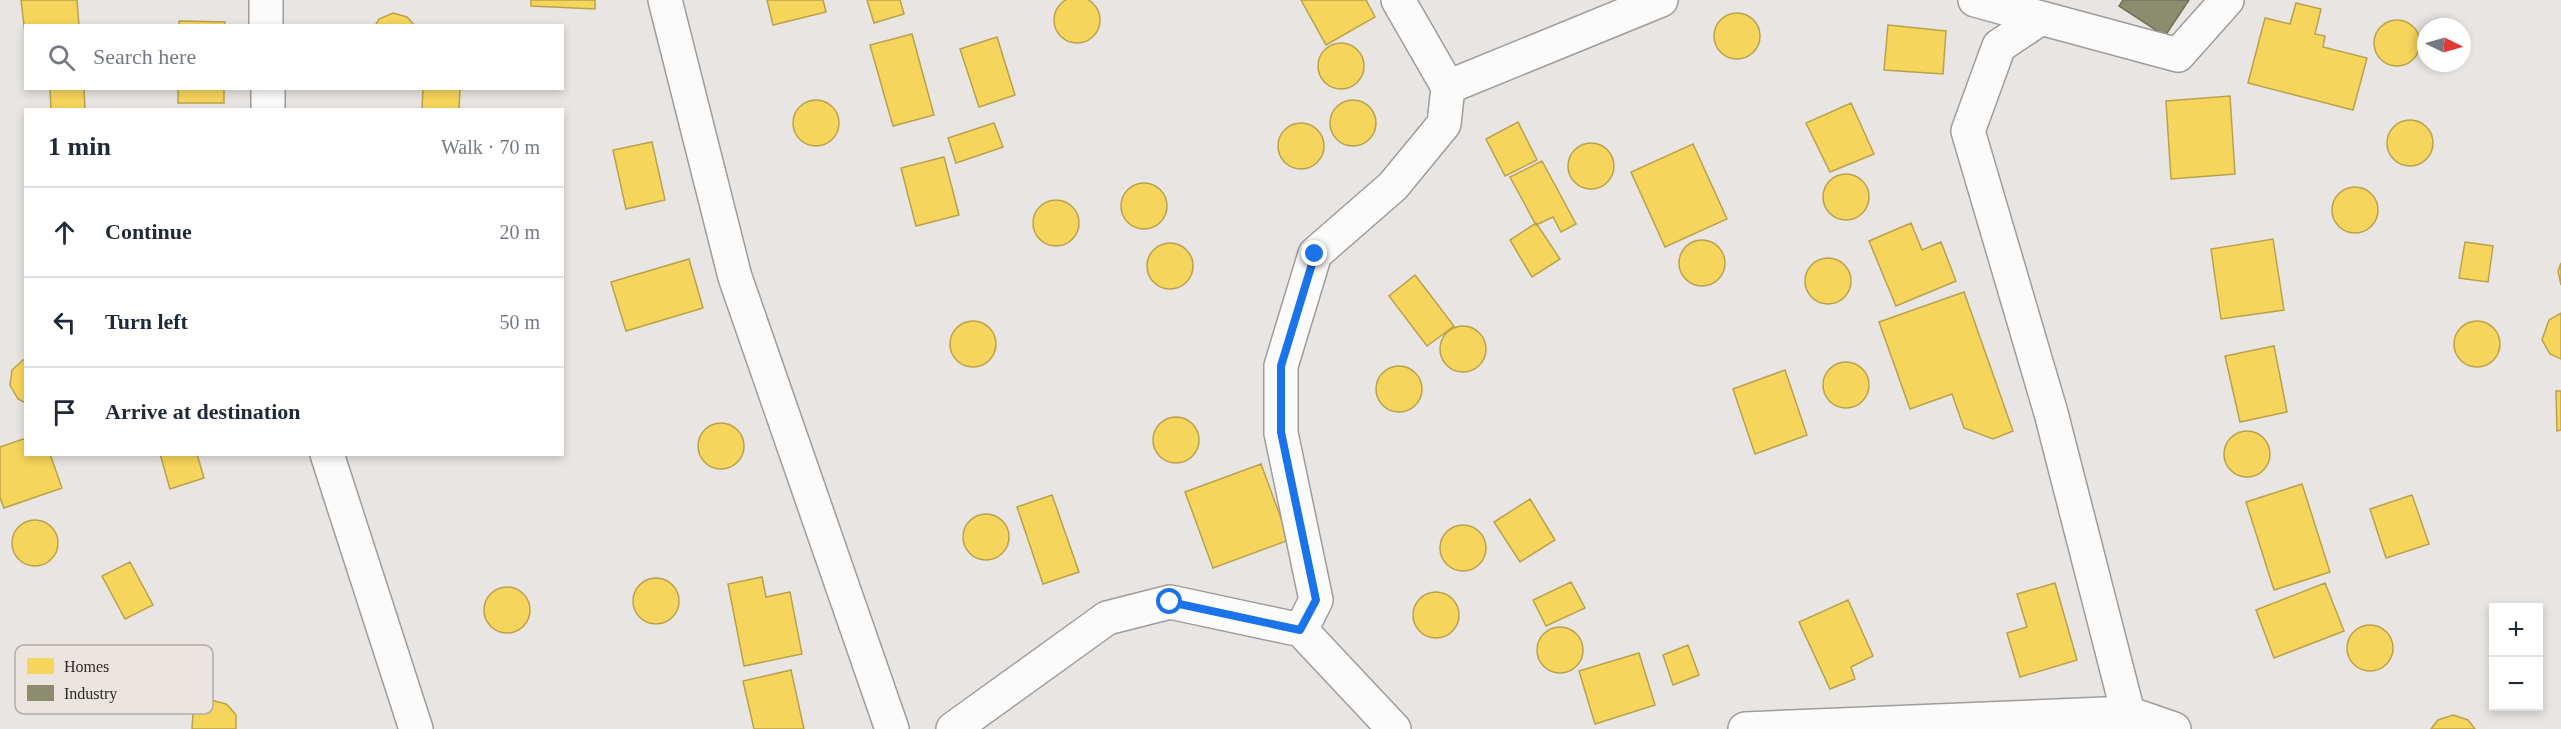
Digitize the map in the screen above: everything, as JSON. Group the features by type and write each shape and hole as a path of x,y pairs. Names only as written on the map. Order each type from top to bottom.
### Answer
{"street":[{"path":"266,0 266,24"},
{"path":"665,0 735,277 892,729"},
{"path":"1300,630 1316,600 1281,432 1281,366 1315,254 1393,186 1444,124 1449,87 1398,0"},
{"path":"1449,87 1661,0"},
{"path":"1975,0 2178,55 2227,0"},
{"path":"2040,18 1999,46 1968,131 2051,413 2128,713"},
{"path":"268,90 268,108"},
{"path":"328,456 416,729"},
{"path":"952,729 1107,618 1170,602 1300,630 1394,729"},
{"path":"1745,729 2128,713 2174,729"}],"building: Homes":[{"path":"1068,-1 1086,-1 1098,11 1100,20 1098,29 1086,41 1077,43 1068,41 1056,29 1054,20 1056,11"},
{"path":"21,0 77,0 79,24 24,25"},
{"path":"531,0 595,0 595,9 531,6"},
{"path":"767,0 823,0 826,12 773,25"},
{"path":"867,0 900,0 904,14 874,23"},
{"path":"1301,0 1366,0 1375,17 1326,45"},
{"path":"2296,3 2321,9 2315,34 2325,36 2323,47 2367,58 2353,110 2248,83 2265,18 2290,24"},
{"path":"393,13 407,17 413,24 376,24 379,19"},
{"path":"1737,13 1753,20 1760,36 1753,52 1737,59 1721,52 1714,36 1721,20"},
{"path":"2397,20 2413,27 2417,33 2417,53 2413,59 2397,66 2381,59 2374,43 2381,27"},
{"path":"179,21 225,22 224,24 179,24"},
{"path":"1888,25 1946,31 1943,74 1884,70"},
{"path":"912,34 934,115 893,126 870,45"},
{"path":"997,37 1015,95 979,107 960,49"},
{"path":"1341,43 1357,50 1364,66 1357,82 1341,89 1325,82 1318,66 1325,50"},
{"path":"50,90 84,90 85,108 51,108"},
{"path":"178,90 224,90 224,103 178,103"},
{"path":"423,90 460,90 459,108 422,108"},
{"path":"2230,96 2235,174 2171,179 2166,101"},
{"path":"816,100 832,107 839,123 832,139 816,146 800,139 793,123 800,107"},
{"path":"1353,100 1369,107 1376,123 1369,139 1353,146 1337,139 1330,123 1337,107"},
{"path":"1851,103 1874,154 1830,172 1806,123"},
{"path":"2410,120 2426,127 2433,143 2426,159 2410,166 2394,159 2387,143 2394,127"},
{"path":"1518,122 1537,160 1505,176 1486,139"},
{"path":"994,123 1003,147 956,163 948,138"},
{"path":"1301,123 1317,130 1324,146 1317,162 1301,169 1285,162 1278,146 1285,130"},
{"path":"652,142 665,200 626,209 613,150"},
{"path":"1591,143 1607,150 1614,166 1607,182 1591,189 1575,182 1568,166 1575,150"},
{"path":"1693,144 1727,219 1665,247 1631,172"},
{"path":"944,157 959,215 916,226 901,168"},
{"path":"1542,161 1576,224 1561,232 1553,217 1536,225 1510,177"},
{"path":"1846,174 1862,181 1869,197 1862,213 1846,220 1830,213 1823,197 1830,181"},
{"path":"1144,183 1160,190 1167,206 1160,222 1144,229 1128,222 1121,206 1128,190"},
{"path":"2355,187 2371,194 2378,210 2371,226 2355,233 2339,226 2332,210 2339,194"},
{"path":"1056,200 1072,207 1079,223 1072,239 1056,246 1040,239 1033,223 1040,207"},
{"path":"1536,223 1560,259 1532,277 1510,240"},
{"path":"1911,223 1922,250 1941,242 1956,281 1896,306 1869,241"},
{"path":"2273,239 2284,310 2221,319 2211,249"},
{"path":"1702,240 1718,247 1725,263 1718,279 1702,286 1686,279 1679,263 1686,247"},
{"path":"2465,242 2493,246 2488,282 2459,278"},
{"path":"1170,243 1186,250 1193,266 1186,282 1170,289 1154,282 1147,266 1154,250"},
{"path":"1828,258 1844,265 1851,281 1844,297 1828,304 1812,297 1805,281 1812,265"},
{"path":"689,259 703,308 626,331 611,282"},
{"path":"2561,263 2561,285 2558,271"},
{"path":"1415,275 1454,326 1427,346 1389,296"},
{"path":"1964,292 2013,431 1993,439 1964,428 1952,394 1910,409 1879,322"},
{"path":"2561,313 2561,359 2550,354 2542,340 2549,320"},
{"path":"973,321 989,328 996,344 989,360 973,367 957,360 950,344 957,328"},
{"path":"2477,321 2493,328 2500,344 2493,360 2477,367 2461,360 2454,344 2461,328"},
{"path":"1463,326 1479,333 1486,349 1479,365 1463,372 1447,365 1440,349 1447,333"},
{"path":"2274,346 2287,412 2240,422 2225,356"},
{"path":"24,360 24,402 18,399 10,385 12,370"},
{"path":"1846,362 1862,369 1869,385 1862,401 1846,408 1830,401 1823,385 1830,369"},
{"path":"1399,366 1415,373 1422,389 1415,405 1399,412 1383,405 1376,389 1383,373"},
{"path":"1785,370 1807,435 1755,454 1733,389"},
{"path":"2556,391 2561,391 2561,430 2557,431"},
{"path":"1176,417 1192,424 1199,440 1192,456 1176,463 1160,456 1153,440 1160,424"},
{"path":"721,423 737,430 744,446 737,462 721,469 705,462 698,446 705,430"},
{"path":"2247,431 2263,438 2270,454 2263,470 2247,477 2231,470 2224,454 2231,438"},
{"path":"24,439 24,456 51,456 62,488 4,508 0,498 0,447"},
{"path":"161,456 198,456 204,478 170,489"},
{"path":"1261,464 1289,540 1213,568 1185,492"},
{"path":"2302,484 2330,572 2274,590 2246,502"},
{"path":"1052,495 1079,572 1043,584 1017,507"},
{"path":"2412,495 2429,544 2386,558 2370,509"},
{"path":"1530,499 1555,540 1520,562 1494,522"},
{"path":"986,514 1002,521 1009,537 1002,553 986,560 970,553 963,537 970,521"},
{"path":"35,520 51,527 58,543 51,559 35,566 19,559 12,543 19,527"},
{"path":"1463,525 1479,532 1486,548 1479,564 1463,571 1447,564 1440,548 1447,532"},
{"path":"130,562 153,605 125,619 102,576"},
{"path":"762,577 766,597 790,592 802,654 744,666 728,584"},
{"path":"656,578 672,585 679,601 672,617 656,624 640,617 633,601 640,585"},
{"path":"1571,582 1585,608 1546,626 1533,600"},
{"path":"2055,583 2077,660 2020,677 2007,633 2027,627 2017,594"},
{"path":"2325,583 2344,631 2274,658 2256,610"},
{"path":"507,587 523,594 530,610 523,626 507,633 491,626 484,610 491,594"},
{"path":"1436,592 1452,599 1459,615 1452,631 1436,638 1420,631 1413,615 1420,599"},
{"path":"1848,600 1873,656 1851,667 1855,679 1830,689 1799,622"},
{"path":"2370,625 2386,632 2393,648 2386,664 2370,671 2354,664 2347,648 2354,632"},
{"path":"1560,627 1576,634 1583,650 1576,666 1560,673 1544,666 1537,650 1544,634"},
{"path":"1688,645 1699,675 1673,685 1663,655"},
{"path":"1639,653 1655,705 1595,724 1579,671"},
{"path":"791,670 804,729 754,729 743,681"},
{"path":"213,701 226,704 236,715 236,729 192,729 193,714 213,714"},
{"path":"2453,715 2468,720 2475,729 2431,729 2438,720"}],"building: Industry":[{"path":"2123,0 2189,0 2165,36 2119,6"}],"route":[{"path":"1170,602 1300,630 1316,600 1281,432 1281,366 1315,254"}]}
